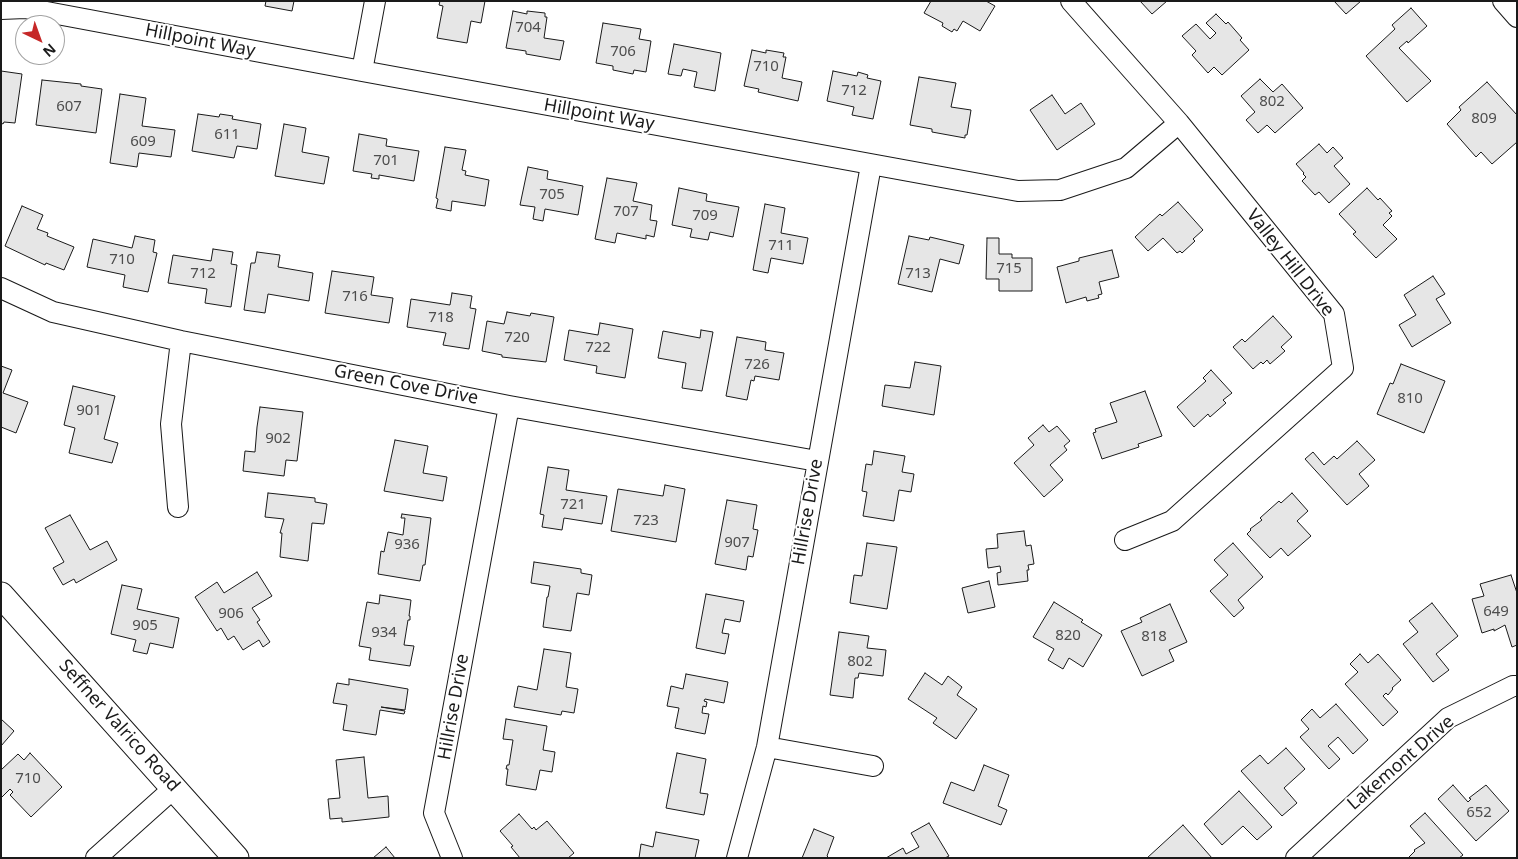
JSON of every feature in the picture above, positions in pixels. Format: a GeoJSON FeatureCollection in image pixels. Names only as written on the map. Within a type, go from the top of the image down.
{"type":"FeatureCollection","features":[{"type":"Feature","properties":{"kind":"street"},"geometry":{"type":"LineString","coordinates":[[362,71],[375,1]]}},
{"type":"Feature","properties":{"kind":"street","name":"Valley Hill Drive"},"geometry":{"type":"LineString","coordinates":[[1071,1],[1179,123],[1334,314],[1343,368],[1172,521],[1124,540]]}},
{"type":"Feature","properties":{"kind":"street"},"geometry":{"type":"LineString","coordinates":[[1503,1],[1517,16]]}},
{"type":"Feature","properties":{"kind":"street","name":"Hillpoint Way"},"geometry":{"type":"LineString","coordinates":[[1,9],[25,8],[1018,191],[1060,190],[1126,168],[1179,123]]}},
{"type":"Feature","properties":{"kind":"street","name":"Hillrise Drive"},"geometry":{"type":"LineString","coordinates":[[737,858],[767,747],[871,165]]}},
{"type":"Feature","properties":{"kind":"street","name":"Green Cove Drive"},"geometry":{"type":"LineString","coordinates":[[1,288],[52,312],[181,341],[509,406],[817,461]]}},
{"type":"Feature","properties":{"kind":"street"},"geometry":{"type":"LineString","coordinates":[[178,507],[170,424],[181,341]]}},
{"type":"Feature","properties":{"kind":"street","name":"Hillrise Drive"},"geometry":{"type":"LineString","coordinates":[[452,858],[434,813],[509,406]]}},
{"type":"Feature","properties":{"kind":"street","name":"Seffner Valrico Road"},"geometry":{"type":"LineString","coordinates":[[1,595],[236,858]]}},
{"type":"Feature","properties":{"kind":"street","name":"Lakemont Drive"},"geometry":{"type":"LineString","coordinates":[[1296,858],[1448,718],[1513,686],[1517,686]]}},
{"type":"Feature","properties":{"kind":"street"},"geometry":{"type":"LineString","coordinates":[[767,747],[873,766]]}},
{"type":"Feature","properties":{"kind":"street"},"geometry":{"type":"LineString","coordinates":[[96,858],[174,788]]}},
{"type":"Feature","properties":{"kind":"building"},"geometry":{"type":"Polygon","coordinates":[[[266,1],[294,1],[292,11],[265,6],[266,1]]]}},
{"type":"Feature","properties":{"kind":"building"},"geometry":{"type":"Polygon","coordinates":[[[440,1],[485,1],[481,23],[471,21],[467,43],[437,38],[443,6],[439,5],[440,1]]]}},
{"type":"Feature","properties":{"kind":"building"},"geometry":{"type":"Polygon","coordinates":[[[931,1],[986,1],[995,6],[980,31],[963,21],[957,31],[954,29],[952,32],[942,26],[943,23],[924,13],[931,1]]]}},
{"type":"Feature","properties":{"kind":"building"},"geometry":{"type":"Polygon","coordinates":[[[1140,1],[1167,1],[1152,14],[1140,1]]]}},
{"type":"Feature","properties":{"kind":"building"},"geometry":{"type":"Polygon","coordinates":[[[1334,1],[1361,1],[1346,14],[1334,1]]]}},
{"type":"Feature","properties":{"kind":"building"},"geometry":{"type":"Polygon","coordinates":[[[1411,8],[1427,26],[1408,43],[1407,41],[1399,48],[1431,81],[1407,102],[1366,56],[1395,29],[1392,25],[1411,8]]]}},
{"type":"Feature","properties":{"kind":"building"},"geometry":{"type":"Polygon","coordinates":[[[513,11],[527,14],[527,11],[545,13],[545,17],[547,17],[544,38],[564,41],[560,60],[526,54],[526,51],[506,48],[513,11]]]}},
{"type":"Feature","properties":{"kind":"building"},"geometry":{"type":"Polygon","coordinates":[[[1216,14],[1226,24],[1228,22],[1242,38],[1240,40],[1249,50],[1222,75],[1214,67],[1208,73],[1192,55],[1196,51],[1182,36],[1196,24],[1210,39],[1216,33],[1206,23],[1216,14]]]}},
{"type":"Feature","properties":{"kind":"building"},"geometry":{"type":"Polygon","coordinates":[[[603,23],[641,29],[639,39],[651,41],[646,72],[634,70],[633,74],[613,70],[613,66],[596,63],[603,23]]]}},
{"type":"Feature","properties":{"kind":"building"},"geometry":{"type":"Polygon","coordinates":[[[674,44],[721,53],[715,91],[694,87],[697,72],[683,69],[681,76],[668,74],[674,44]]]}},
{"type":"Feature","properties":{"kind":"building"},"geometry":{"type":"Polygon","coordinates":[[[752,50],[766,53],[766,50],[784,53],[783,57],[786,57],[782,78],[802,82],[798,101],[758,92],[759,89],[744,86],[752,50]]]}},
{"type":"Feature","properties":{"kind":"building"},"geometry":{"type":"Polygon","coordinates":[[[1,71],[22,74],[15,123],[1,123],[1,71]]]}},
{"type":"Feature","properties":{"kind":"building"},"geometry":{"type":"Polygon","coordinates":[[[833,71],[857,76],[858,72],[868,75],[867,78],[881,81],[873,119],[852,115],[854,107],[827,101],[833,71]]]}},
{"type":"Feature","properties":{"kind":"building"},"geometry":{"type":"Polygon","coordinates":[[[919,77],[956,83],[951,107],[971,110],[965,138],[932,132],[932,129],[910,125],[919,77]]]}},
{"type":"Feature","properties":{"kind":"building"},"geometry":{"type":"Polygon","coordinates":[[[1260,79],[1273,92],[1282,84],[1303,108],[1275,133],[1267,125],[1258,133],[1246,120],[1255,112],[1241,96],[1260,79]]]}},
{"type":"Feature","properties":{"kind":"building"},"geometry":{"type":"Polygon","coordinates":[[[42,80],[81,84],[81,86],[102,89],[96,133],[36,125],[42,80]]]}},
{"type":"Feature","properties":{"kind":"building"},"geometry":{"type":"Polygon","coordinates":[[[1487,82],[1517,115],[1517,142],[1492,164],[1481,152],[1476,157],[1447,124],[1461,110],[1459,107],[1487,82]]]}},
{"type":"Feature","properties":{"kind":"building"},"geometry":{"type":"Polygon","coordinates":[[[120,94],[146,98],[142,126],[175,130],[171,157],[139,153],[137,167],[110,163],[120,94]]]}},
{"type":"Feature","properties":{"kind":"building"},"geometry":{"type":"Polygon","coordinates":[[[1052,95],[1065,114],[1081,103],[1095,124],[1057,150],[1030,110],[1052,95]]]}},
{"type":"Feature","properties":{"kind":"building"},"geometry":{"type":"Polygon","coordinates":[[[198,114],[219,117],[220,114],[233,116],[232,119],[261,124],[257,149],[237,146],[234,158],[192,151],[198,114]]]}},
{"type":"Feature","properties":{"kind":"building"},"geometry":{"type":"Polygon","coordinates":[[[284,124],[306,128],[302,152],[329,157],[324,184],[275,176],[284,124]]]}},
{"type":"Feature","properties":{"kind":"building"},"geometry":{"type":"Polygon","coordinates":[[[359,134],[387,139],[386,146],[419,151],[414,181],[379,175],[379,179],[371,178],[372,174],[353,171],[359,134]]]}},
{"type":"Feature","properties":{"kind":"building"},"geometry":{"type":"Polygon","coordinates":[[[1319,144],[1327,153],[1333,147],[1343,158],[1334,166],[1350,184],[1329,203],[1319,192],[1315,195],[1302,181],[1306,177],[1296,164],[1319,144]]]}},
{"type":"Feature","properties":{"kind":"building"},"geometry":{"type":"Polygon","coordinates":[[[445,147],[466,150],[462,170],[466,171],[465,175],[489,180],[485,206],[452,201],[451,211],[436,208],[445,147]]]}},
{"type":"Feature","properties":{"kind":"building"},"geometry":{"type":"Polygon","coordinates":[[[528,167],[548,171],[547,179],[583,186],[578,215],[545,209],[543,221],[533,219],[535,207],[520,205],[528,167]]]}},
{"type":"Feature","properties":{"kind":"building"},"geometry":{"type":"Polygon","coordinates":[[[607,178],[637,183],[633,201],[652,205],[650,220],[657,221],[654,237],[646,235],[646,239],[617,233],[615,243],[595,239],[607,178]]]}},
{"type":"Feature","properties":{"kind":"building"},"geometry":{"type":"Polygon","coordinates":[[[679,188],[707,194],[706,201],[739,207],[733,237],[710,232],[708,240],[690,237],[692,229],[672,225],[679,188]]]}},
{"type":"Feature","properties":{"kind":"building"},"geometry":{"type":"Polygon","coordinates":[[[1367,188],[1392,211],[1389,213],[1392,216],[1383,225],[1397,239],[1376,258],[1353,234],[1356,232],[1339,214],[1367,188]]]}},
{"type":"Feature","properties":{"kind":"building"},"geometry":{"type":"Polygon","coordinates":[[[1178,202],[1203,230],[1193,239],[1195,241],[1182,253],[1180,251],[1177,253],[1163,238],[1148,251],[1135,237],[1160,214],[1162,216],[1178,202]]]}},
{"type":"Feature","properties":{"kind":"building"},"geometry":{"type":"Polygon","coordinates":[[[765,204],[785,208],[781,233],[808,238],[803,264],[771,258],[768,273],[753,270],[765,204]]]}},
{"type":"Feature","properties":{"kind":"building"},"geometry":{"type":"Polygon","coordinates":[[[22,206],[43,215],[37,229],[48,233],[47,236],[74,247],[64,270],[46,263],[45,265],[5,246],[22,206]]]}},
{"type":"Feature","properties":{"kind":"building"},"geometry":{"type":"Polygon","coordinates":[[[135,236],[155,240],[153,252],[157,253],[148,292],[123,287],[125,275],[87,267],[93,239],[132,248],[135,236]]]}},
{"type":"Feature","properties":{"kind":"building"},"geometry":{"type":"Polygon","coordinates":[[[909,236],[929,240],[930,237],[964,245],[959,264],[940,259],[932,292],[898,284],[909,236]]]}},
{"type":"Feature","properties":{"kind":"building"},"geometry":{"type":"Polygon","coordinates":[[[987,238],[999,238],[999,254],[1012,254],[1012,258],[1032,258],[1032,291],[999,291],[999,279],[986,279],[987,238]]]}},
{"type":"Feature","properties":{"kind":"building"},"geometry":{"type":"Polygon","coordinates":[[[213,249],[233,252],[231,264],[237,265],[231,307],[205,303],[207,289],[168,283],[173,255],[211,261],[213,249]]]}},
{"type":"Feature","properties":{"kind":"building"},"geometry":{"type":"Polygon","coordinates":[[[1112,250],[1119,277],[1099,282],[1102,294],[1098,295],[1099,298],[1087,301],[1086,297],[1066,303],[1057,267],[1079,261],[1079,258],[1112,250]]]}},
{"type":"Feature","properties":{"kind":"building"},"geometry":{"type":"Polygon","coordinates":[[[257,252],[280,255],[278,267],[313,273],[309,301],[268,294],[265,313],[244,310],[251,263],[255,263],[257,252]]]}},
{"type":"Feature","properties":{"kind":"building"},"geometry":{"type":"Polygon","coordinates":[[[332,271],[374,277],[371,295],[393,298],[389,323],[325,313],[332,271]]]}},
{"type":"Feature","properties":{"kind":"building"},"geometry":{"type":"Polygon","coordinates":[[[1433,276],[1445,294],[1436,299],[1451,323],[1412,347],[1399,325],[1416,315],[1404,295],[1433,276]]]}},
{"type":"Feature","properties":{"kind":"building"},"geometry":{"type":"Polygon","coordinates":[[[452,293],[472,296],[470,308],[476,309],[469,349],[443,345],[446,333],[407,327],[411,299],[450,305],[452,293]]]}},
{"type":"Feature","properties":{"kind":"building"},"geometry":{"type":"Polygon","coordinates":[[[507,312],[530,316],[531,313],[554,317],[546,362],[502,357],[502,355],[482,351],[487,321],[504,324],[507,312]]]}},
{"type":"Feature","properties":{"kind":"building"},"geometry":{"type":"Polygon","coordinates":[[[1273,316],[1292,337],[1281,347],[1285,351],[1270,364],[1267,360],[1263,364],[1261,362],[1253,369],[1233,347],[1242,339],[1245,342],[1273,316]]]}},
{"type":"Feature","properties":{"kind":"building"},"geometry":{"type":"Polygon","coordinates":[[[600,323],[633,329],[625,378],[596,373],[597,366],[564,360],[569,330],[598,335],[600,323]]]}},
{"type":"Feature","properties":{"kind":"building"},"geometry":{"type":"Polygon","coordinates":[[[701,330],[713,332],[702,391],[682,388],[686,363],[658,358],[663,331],[700,338],[701,330]]]}},
{"type":"Feature","properties":{"kind":"building"},"geometry":{"type":"Polygon","coordinates":[[[737,337],[766,342],[765,350],[784,353],[779,380],[755,376],[754,381],[751,380],[747,400],[726,396],[737,337]]]}},
{"type":"Feature","properties":{"kind":"building"},"geometry":{"type":"Polygon","coordinates":[[[915,362],[941,366],[934,415],[882,406],[885,385],[910,388],[915,362]]]}},
{"type":"Feature","properties":{"kind":"building"},"geometry":{"type":"Polygon","coordinates":[[[1401,364],[1445,381],[1424,433],[1377,414],[1390,383],[1393,384],[1401,364]]]}},
{"type":"Feature","properties":{"kind":"building"},"geometry":{"type":"Polygon","coordinates":[[[1,366],[12,370],[3,393],[28,402],[16,433],[1,427],[1,366]]]}},
{"type":"Feature","properties":{"kind":"building"},"geometry":{"type":"Polygon","coordinates":[[[1211,370],[1232,393],[1223,400],[1226,403],[1210,417],[1208,414],[1194,427],[1177,407],[1206,381],[1203,378],[1211,370]]]}},
{"type":"Feature","properties":{"kind":"building"},"geometry":{"type":"Polygon","coordinates":[[[73,386],[115,396],[104,439],[118,443],[112,463],[69,453],[75,428],[64,425],[73,386]]]}},
{"type":"Feature","properties":{"kind":"building"},"geometry":{"type":"Polygon","coordinates":[[[1145,391],[1162,436],[1138,444],[1139,447],[1102,459],[1093,433],[1096,432],[1095,429],[1117,422],[1110,403],[1145,391]]]}},
{"type":"Feature","properties":{"kind":"building"},"geometry":{"type":"Polygon","coordinates":[[[260,407],[303,412],[297,461],[286,460],[284,476],[243,471],[245,451],[255,452],[260,407]]]}},
{"type":"Feature","properties":{"kind":"building"},"geometry":{"type":"Polygon","coordinates":[[[1043,425],[1049,432],[1057,426],[1070,441],[1064,446],[1067,450],[1050,465],[1063,480],[1044,497],[1014,463],[1034,445],[1028,438],[1043,425]]]}},
{"type":"Feature","properties":{"kind":"building"},"geometry":{"type":"Polygon","coordinates":[[[395,440],[428,446],[423,473],[447,477],[443,501],[384,491],[395,440]]]}},
{"type":"Feature","properties":{"kind":"building"},"geometry":{"type":"Polygon","coordinates":[[[1357,441],[1375,460],[1359,474],[1369,486],[1347,505],[1305,459],[1313,452],[1324,465],[1334,456],[1337,459],[1357,441]]]}},
{"type":"Feature","properties":{"kind":"building"},"geometry":{"type":"Polygon","coordinates":[[[874,451],[905,456],[902,472],[914,474],[911,492],[899,490],[894,521],[863,516],[867,492],[862,491],[866,464],[872,465],[874,451]]]}},
{"type":"Feature","properties":{"kind":"building"},"geometry":{"type":"Polygon","coordinates":[[[548,467],[569,470],[566,490],[607,496],[602,524],[564,518],[562,530],[542,527],[544,515],[540,514],[548,467]]]}},
{"type":"Feature","properties":{"kind":"building"},"geometry":{"type":"Polygon","coordinates":[[[665,485],[685,489],[676,542],[611,531],[618,489],[663,496],[665,485]]]}},
{"type":"Feature","properties":{"kind":"building"},"geometry":{"type":"Polygon","coordinates":[[[268,493],[315,498],[315,502],[327,504],[324,524],[312,523],[308,561],[280,557],[282,533],[280,533],[284,519],[265,517],[268,493]]]}},
{"type":"Feature","properties":{"kind":"building"},"geometry":{"type":"Polygon","coordinates":[[[1292,493],[1308,511],[1297,521],[1311,536],[1288,556],[1281,548],[1270,558],[1247,534],[1250,529],[1262,520],[1260,518],[1279,501],[1281,503],[1292,493]]]}},
{"type":"Feature","properties":{"kind":"building"},"geometry":{"type":"Polygon","coordinates":[[[727,500],[757,505],[753,529],[758,530],[753,557],[748,556],[746,570],[715,564],[727,500]]]}},
{"type":"Feature","properties":{"kind":"building"},"geometry":{"type":"Polygon","coordinates":[[[402,514],[431,518],[425,565],[423,565],[420,581],[378,574],[381,551],[384,552],[388,532],[403,535],[405,518],[401,518],[402,514]]]}},
{"type":"Feature","properties":{"kind":"building"},"geometry":{"type":"Polygon","coordinates":[[[70,515],[90,550],[107,541],[117,560],[76,583],[74,579],[63,585],[53,568],[64,562],[45,528],[70,515]]]}},
{"type":"Feature","properties":{"kind":"building"},"geometry":{"type":"Polygon","coordinates":[[[1024,531],[1026,546],[1031,545],[1034,564],[1028,565],[1028,581],[998,585],[997,573],[1001,572],[1000,566],[988,568],[986,549],[998,548],[997,534],[1024,531]]]}},
{"type":"Feature","properties":{"kind":"building"},"geometry":{"type":"Polygon","coordinates":[[[867,543],[897,547],[887,609],[850,603],[854,575],[862,576],[867,543]]]}},
{"type":"Feature","properties":{"kind":"building"},"geometry":{"type":"Polygon","coordinates":[[[1233,543],[1263,577],[1238,600],[1244,608],[1234,617],[1210,591],[1228,575],[1214,560],[1233,543]]]}},
{"type":"Feature","properties":{"kind":"building"},"geometry":{"type":"Polygon","coordinates":[[[534,562],[581,569],[581,573],[592,575],[589,595],[577,593],[571,631],[543,627],[550,586],[531,583],[534,562]]]}},
{"type":"Feature","properties":{"kind":"building"},"geometry":{"type":"Polygon","coordinates":[[[257,572],[272,596],[252,608],[260,620],[257,622],[270,642],[263,647],[259,640],[243,650],[234,636],[228,640],[221,628],[217,631],[195,597],[217,582],[224,593],[257,572]]]}},
{"type":"Feature","properties":{"kind":"building"},"geometry":{"type":"Polygon","coordinates":[[[1511,575],[1517,593],[1517,645],[1512,647],[1505,625],[1494,631],[1494,629],[1482,633],[1472,599],[1484,596],[1480,584],[1511,575]]]}},
{"type":"Feature","properties":{"kind":"building"},"geometry":{"type":"Polygon","coordinates":[[[989,581],[995,607],[968,613],[962,588],[989,581]]]}},
{"type":"Feature","properties":{"kind":"building"},"geometry":{"type":"Polygon","coordinates":[[[122,585],[142,589],[137,609],[179,618],[173,648],[150,643],[147,654],[133,651],[136,640],[111,634],[122,585]]]}},
{"type":"Feature","properties":{"kind":"building"},"geometry":{"type":"Polygon","coordinates":[[[706,594],[744,601],[740,622],[725,619],[722,633],[729,634],[725,654],[696,648],[706,594]]]}},
{"type":"Feature","properties":{"kind":"building"},"geometry":{"type":"Polygon","coordinates":[[[380,595],[411,600],[410,620],[408,620],[404,645],[414,646],[410,666],[369,660],[371,648],[359,646],[367,602],[379,604],[380,595]]]}},
{"type":"Feature","properties":{"kind":"building"},"geometry":{"type":"Polygon","coordinates":[[[1054,602],[1083,620],[1081,622],[1102,635],[1083,667],[1069,658],[1063,669],[1048,660],[1054,649],[1033,637],[1054,602]]]}},
{"type":"Feature","properties":{"kind":"building"},"geometry":{"type":"Polygon","coordinates":[[[1432,603],[1458,636],[1436,654],[1449,670],[1433,682],[1403,644],[1418,632],[1409,621],[1432,603]]]}},
{"type":"Feature","properties":{"kind":"building"},"geometry":{"type":"Polygon","coordinates":[[[1170,604],[1187,642],[1169,650],[1174,661],[1142,676],[1121,631],[1142,622],[1140,618],[1170,604]]]}},
{"type":"Feature","properties":{"kind":"building"},"geometry":{"type":"Polygon","coordinates":[[[839,632],[869,636],[867,648],[886,650],[883,676],[859,673],[858,678],[855,678],[853,698],[830,695],[839,632]]]}},
{"type":"Feature","properties":{"kind":"building"},"geometry":{"type":"Polygon","coordinates":[[[544,649],[571,653],[566,687],[578,689],[574,713],[562,711],[561,715],[514,707],[518,686],[537,690],[544,649]]]}},
{"type":"Feature","properties":{"kind":"building"},"geometry":{"type":"Polygon","coordinates":[[[1360,654],[1368,663],[1378,654],[1401,680],[1392,688],[1388,695],[1386,693],[1383,696],[1398,712],[1383,726],[1345,684],[1358,672],[1350,664],[1360,654]]]}},
{"type":"Feature","properties":{"kind":"building"},"geometry":{"type":"Polygon","coordinates":[[[925,673],[942,685],[948,676],[962,687],[957,695],[977,709],[956,739],[933,723],[937,718],[908,699],[925,673]]]}},
{"type":"Feature","properties":{"kind":"building"},"geometry":{"type":"Polygon","coordinates":[[[686,674],[728,682],[724,703],[705,699],[704,701],[707,702],[706,707],[703,706],[702,713],[709,714],[705,734],[675,728],[679,708],[667,706],[671,686],[683,689],[686,674]]]}},
{"type":"Feature","properties":{"kind":"building"},"geometry":{"type":"Polygon","coordinates":[[[349,679],[408,689],[405,710],[381,707],[405,711],[404,714],[380,710],[376,735],[343,730],[347,705],[333,703],[337,683],[349,685],[349,679]]]}},
{"type":"Feature","properties":{"kind":"building"},"geometry":{"type":"Polygon","coordinates":[[[1336,704],[1368,740],[1353,754],[1338,737],[1328,746],[1340,759],[1329,769],[1300,737],[1309,729],[1301,720],[1312,709],[1320,718],[1336,704]]]}},
{"type":"Feature","properties":{"kind":"building"},"geometry":{"type":"Polygon","coordinates":[[[1,719],[14,731],[1,746],[1,719]]]}},
{"type":"Feature","properties":{"kind":"building"},"geometry":{"type":"Polygon","coordinates":[[[506,719],[547,726],[543,750],[555,752],[552,772],[540,770],[536,790],[506,785],[508,769],[506,769],[507,765],[509,765],[513,740],[503,739],[506,719]]]}},
{"type":"Feature","properties":{"kind":"building"},"geometry":{"type":"Polygon","coordinates":[[[1286,748],[1305,769],[1284,788],[1297,803],[1282,816],[1241,771],[1260,755],[1268,764],[1286,748]]]}},
{"type":"Feature","properties":{"kind":"building"},"geometry":{"type":"Polygon","coordinates":[[[30,753],[62,787],[31,817],[10,795],[13,792],[10,789],[1,798],[1,770],[18,754],[24,760],[30,753]]]}},
{"type":"Feature","properties":{"kind":"building"},"geometry":{"type":"Polygon","coordinates":[[[677,753],[706,759],[700,793],[708,794],[704,815],[666,808],[677,753]]]}},
{"type":"Feature","properties":{"kind":"building"},"geometry":{"type":"Polygon","coordinates":[[[364,757],[368,798],[388,796],[389,817],[342,822],[342,818],[330,819],[328,799],[340,798],[336,760],[364,757]]]}},
{"type":"Feature","properties":{"kind":"building"},"geometry":{"type":"Polygon","coordinates":[[[984,765],[1009,775],[998,806],[1007,810],[1001,825],[943,803],[951,782],[974,791],[984,765]]]}},
{"type":"Feature","properties":{"kind":"building"},"geometry":{"type":"Polygon","coordinates":[[[1453,785],[1468,802],[1471,799],[1469,798],[1486,785],[1509,811],[1476,841],[1438,799],[1453,785]]]}},
{"type":"Feature","properties":{"kind":"building"},"geometry":{"type":"Polygon","coordinates":[[[1239,791],[1272,827],[1257,840],[1243,826],[1222,845],[1204,824],[1239,791]]]}},
{"type":"Feature","properties":{"kind":"building"},"geometry":{"type":"Polygon","coordinates":[[[1425,813],[1463,855],[1459,858],[1408,858],[1414,850],[1425,843],[1410,826],[1425,813]]]}},
{"type":"Feature","properties":{"kind":"building"},"geometry":{"type":"Polygon","coordinates":[[[519,814],[532,829],[534,827],[536,830],[547,821],[574,853],[568,858],[520,858],[511,847],[513,846],[500,831],[519,814]]]}},
{"type":"Feature","properties":{"kind":"building"},"geometry":{"type":"Polygon","coordinates":[[[929,823],[949,856],[945,858],[886,858],[903,848],[906,854],[919,847],[911,833],[929,823]]]}},
{"type":"Feature","properties":{"kind":"building"},"geometry":{"type":"Polygon","coordinates":[[[1183,825],[1212,858],[1147,858],[1183,825]]]}},
{"type":"Feature","properties":{"kind":"building"},"geometry":{"type":"Polygon","coordinates":[[[814,829],[834,837],[827,856],[829,858],[802,858],[814,829]]]}},
{"type":"Feature","properties":{"kind":"building"},"geometry":{"type":"Polygon","coordinates":[[[656,832],[699,840],[695,858],[639,858],[641,844],[653,847],[656,832]]]}},
{"type":"Feature","properties":{"kind":"building"},"geometry":{"type":"Polygon","coordinates":[[[386,847],[395,858],[373,858],[386,847]]]}}]}
